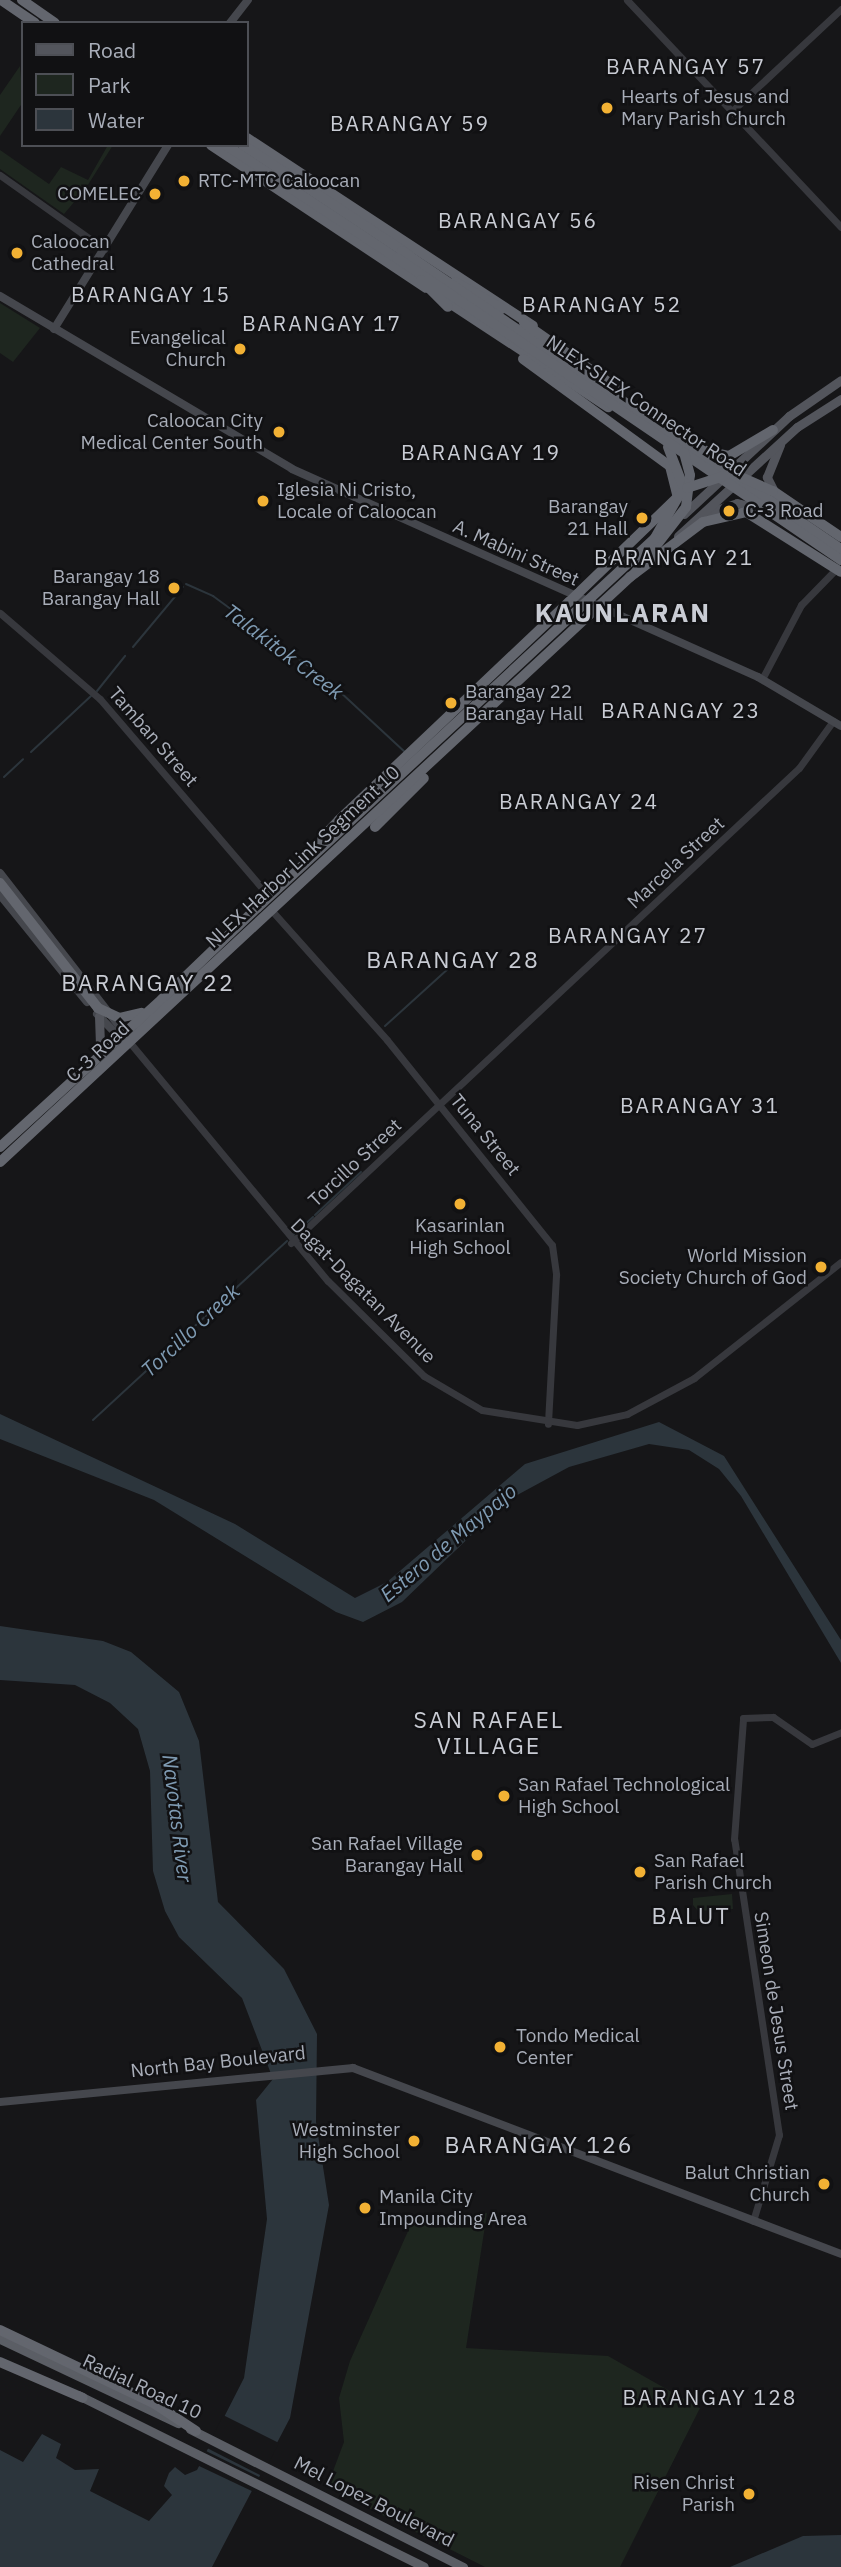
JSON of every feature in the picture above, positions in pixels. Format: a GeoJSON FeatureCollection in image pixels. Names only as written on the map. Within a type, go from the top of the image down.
{"type":"FeatureCollection","features":[{"type":"Feature","properties":{"kind":"highway"},"geometry":{"type":"LineString","coordinates":[[1,0],[32,21]]}},
{"type":"Feature","properties":{"kind":"highway"},"geometry":{"type":"LineString","coordinates":[[22,0],[52,21]]}},
{"type":"Feature","properties":{"kind":"highway"},"geometry":{"type":"LineString","coordinates":[[248,139],[485,290],[621,394],[737,474]]}},
{"type":"Feature","properties":{"kind":"highway"},"geometry":{"type":"LineString","coordinates":[[214,147],[720,482]]}},
{"type":"Feature","properties":{"kind":"highway"},"geometry":{"type":"LineString","coordinates":[[229,147],[400,255],[524,323],[661,418],[676,437],[690,475],[686,507],[630,577]]}},
{"type":"Feature","properties":{"kind":"highway"},"geometry":{"type":"LineString","coordinates":[[246,147],[400,255]]}},
{"type":"Feature","properties":{"kind":"highway","name":"NLEX-SLEX Connector Road"},"geometry":{"type":"LineString","coordinates":[[400,255],[841,547]]}},
{"type":"Feature","properties":{"kind":"highway","name":"NLEX-SLEX Connector Road"},"geometry":{"type":"LineString","coordinates":[[400,255],[841,562]]}},
{"type":"Feature","properties":{"kind":"highway","name":"NLEX Harbor Link Segment 10"},"geometry":{"type":"LineString","coordinates":[[0,1145],[162,999],[607,584],[673,514],[678,497],[670,466],[448,307],[400,255]]}},
{"type":"Feature","properties":{"kind":"highway"},"geometry":{"type":"LineString","coordinates":[[611,409],[621,394]]}},
{"type":"Feature","properties":{"kind":"highway"},"geometry":{"type":"LineString","coordinates":[[703,450],[729,456],[773,430]]}},
{"type":"Feature","properties":{"kind":"highway"},"geometry":{"type":"LineString","coordinates":[[658,537],[685,495],[681,466],[668,447]]}},
{"type":"Feature","properties":{"kind":"highway"},"geometry":{"type":"LineString","coordinates":[[257,908],[358,801],[687,488],[720,476],[756,481],[841,537]]}},
{"type":"Feature","properties":{"kind":"highway"},"geometry":{"type":"LineString","coordinates":[[630,577],[703,522],[734,512],[772,526],[841,572]]}},
{"type":"Feature","properties":{"kind":"highway","name":"NLEX Harbor Link Segment 10"},"geometry":{"type":"LineString","coordinates":[[0,1164],[630,577]]}},
{"type":"Feature","properties":{"kind":"highway"},"geometry":{"type":"LineString","coordinates":[[375,827],[478,719]]}},
{"type":"Feature","properties":{"kind":"highway"},"geometry":{"type":"LineString","coordinates":[[0,883],[98,1008],[128,1019],[162,999]]}},
{"type":"Feature","properties":{"kind":"highway"},"geometry":{"type":"LineString","coordinates":[[0,2329],[93,2373],[196,2431]]}},
{"type":"Feature","properties":{"kind":"highway","name":"Radial Road 10"},"geometry":{"type":"LineString","coordinates":[[0,2339],[196,2431],[268,2468]]}},
{"type":"Feature","properties":{"kind":"highway"},"geometry":{"type":"LineString","coordinates":[[0,2360],[60,2391],[83,2398]]}},
{"type":"Feature","properties":{"kind":"highway","name":"Radial Road 10"},"geometry":{"type":"LineString","coordinates":[[0,2360],[83,2398],[261,2487]]}},
{"type":"Feature","properties":{"kind":"highway","name":"Mel Lopez Boulevard"},"geometry":{"type":"LineString","coordinates":[[268,2468],[463,2567]]}},
{"type":"Feature","properties":{"kind":"highway","name":"Mel Lopez Boulevard"},"geometry":{"type":"LineString","coordinates":[[261,2487],[424,2567]]}},
{"type":"Feature","properties":{"kind":"main road"},"geometry":{"type":"LineString","coordinates":[[232,21],[248,0]]}},
{"type":"Feature","properties":{"kind":"main road"},"geometry":{"type":"LineString","coordinates":[[54,329],[166,147]]}},
{"type":"Feature","properties":{"kind":"main road","name":"A. Mabini Street"},"geometry":{"type":"LineString","coordinates":[[0,296],[292,469],[762,679],[837,724]]}},
{"type":"Feature","properties":{"kind":"main road","name":"C-3 Road"},"geometry":{"type":"LineString","coordinates":[[0,1164],[730,488],[752,452],[773,430],[841,380]]}},
{"type":"Feature","properties":{"kind":"main road","name":"C-3 Road"},"geometry":{"type":"LineString","coordinates":[[0,1145],[585,601],[720,482],[760,460],[782,439],[841,399]]}},
{"type":"Feature","properties":{"kind":"main road"},"geometry":{"type":"LineString","coordinates":[[779,501],[767,477],[782,439]]}},
{"type":"Feature","properties":{"kind":"main road"},"geometry":{"type":"LineString","coordinates":[[752,452],[760,460]]}},
{"type":"Feature","properties":{"kind":"main road"},"geometry":{"type":"LineString","coordinates":[[737,474],[841,547]]}},
{"type":"Feature","properties":{"kind":"main road"},"geometry":{"type":"LineString","coordinates":[[720,482],[841,562]]}},
{"type":"Feature","properties":{"kind":"main road"},"geometry":{"type":"LineString","coordinates":[[691,524],[724,505],[760,509]]}},
{"type":"Feature","properties":{"kind":"main road","name":"Dagat-Dagatan Avenue"},"geometry":{"type":"LineString","coordinates":[[0,873],[108,1009],[120,1033]]}},
{"type":"Feature","properties":{"kind":"main road","name":"Dagat-Dagatan Avenue"},"geometry":{"type":"LineString","coordinates":[[0,895],[99,1016],[131,1044]]}},
{"type":"Feature","properties":{"kind":"main road"},"geometry":{"type":"LineString","coordinates":[[108,1009],[140,1015]]}},
{"type":"Feature","properties":{"kind":"main road"},"geometry":{"type":"LineString","coordinates":[[99,1016],[100,1052]]}},
{"type":"Feature","properties":{"kind":"main road","name":"North Bay Boulevard"},"geometry":{"type":"LineString","coordinates":[[0,2102],[317,2067],[353,2068],[841,2254]]}},
{"type":"Feature","properties":{"kind":"street"},"geometry":{"type":"LineString","coordinates":[[628,0],[841,227]]}},
{"type":"Feature","properties":{"kind":"street"},"geometry":{"type":"LineString","coordinates":[[732,111],[841,9]]}},
{"type":"Feature","properties":{"kind":"street"},"geometry":{"type":"LineString","coordinates":[[0,176],[104,249]]}},
{"type":"Feature","properties":{"kind":"street"},"geometry":{"type":"LineString","coordinates":[[762,679],[795,615],[841,562]]}},
{"type":"Feature","properties":{"kind":"street","name":"Tamban Street"},"geometry":{"type":"LineString","coordinates":[[0,613],[94,694],[268,895]]}},
{"type":"Feature","properties":{"kind":"street","name":"Marcela Street"},"geometry":{"type":"LineString","coordinates":[[439,1104],[799,768],[837,724]]}},
{"type":"Feature","properties":{"kind":"street","name":"Tuna Street"},"geometry":{"type":"LineString","coordinates":[[273,912],[439,1104],[552,1245],[556,1275],[548,1424]]}},
{"type":"Feature","properties":{"kind":"street","name":"Dagat-Dagatan Avenue"},"geometry":{"type":"LineString","coordinates":[[131,1044],[291,1243],[390,1345],[445,1391],[482,1409],[548,1424],[590,1424],[652,1404],[841,1262]]}},
{"type":"Feature","properties":{"kind":"street","name":"Torcillo Street"},"geometry":{"type":"LineString","coordinates":[[291,1243],[439,1104]]}},
{"type":"Feature","properties":{"kind":"street","name":"Simeon de Jesus Street"},"geometry":{"type":"LineString","coordinates":[[753,2221],[779,2135],[734,1839],[743,1718],[774,1717],[812,1744],[841,1732]]}},
{"type":"Feature","properties":{"kind":"green space"},"geometry":{"type":"Polygon","coordinates":[[[20,66],[21,105],[0,136],[0,95],[20,66]]]}},
{"type":"Feature","properties":{"kind":"green space"},"geometry":{"type":"Polygon","coordinates":[[[107,147],[112,147],[86,188],[64,214],[0,169],[0,150],[49,184],[61,167],[88,180],[107,147]]]}},
{"type":"Feature","properties":{"kind":"green space"},"geometry":{"type":"Polygon","coordinates":[[[0,303],[40,328],[13,362],[0,353],[0,303]]]}},
{"type":"Feature","properties":{"kind":"green space"},"geometry":{"type":"Polygon","coordinates":[[[732,1894],[733,1909],[698,1911],[693,1905],[693,1898],[732,1894]]]}},
{"type":"Feature","properties":{"kind":"green space"},"geometry":{"type":"Polygon","coordinates":[[[487,2213],[466,2348],[608,2356],[700,2408],[620,2567],[485,2567],[327,2487],[344,2442],[339,2398],[350,2361],[413,2220],[487,2213]]]}},
{"type":"Feature","properties":{"kind":"water","name":"Estero de Maypajo"},"geometry":{"type":"Polygon","coordinates":[[[0,1414],[235,1524],[355,1598],[387,1582],[525,1464],[659,1422],[724,1456],[841,1640],[841,1663],[741,1496],[719,1469],[689,1450],[649,1444],[569,1467],[508,1500],[402,1602],[363,1622],[336,1612],[154,1500],[0,1439],[0,1414]]]}},
{"type":"Feature","properties":{"kind":"water","name":"Navotas River"},"geometry":{"type":"Polygon","coordinates":[[[0,1626],[103,1641],[131,1652],[179,1692],[199,1741],[218,1902],[284,1969],[317,2034],[316,2122],[329,2205],[290,2418],[212,2567],[0,2567],[0,2450],[23,2462],[42,2434],[61,2444],[56,2458],[75,2470],[99,2469],[90,2491],[149,2521],[172,2495],[164,2486],[169,2473],[175,2467],[185,2475],[197,2470],[244,2378],[267,2219],[256,2100],[273,2079],[242,1998],[179,1937],[165,1911],[153,1871],[150,1771],[138,1729],[110,1703],[75,1685],[0,1680],[0,1626]]]}},
{"type":"Feature","properties":{"kind":"water"},"geometry":{"type":"Polygon","coordinates":[[[841,2535],[841,2567],[730,2567],[803,2536],[841,2535]]]}},
{"type":"Feature","properties":{"kind":"pier"},"geometry":{"type":"Polygon","coordinates":[[[223,2415],[279,2443],[262,2476],[207,2448],[223,2415]]]}},
{"type":"Feature","properties":{"kind":"pier"},"geometry":{"type":"Polygon","coordinates":[[[204,2450],[263,2479],[256,2493],[197,2465],[204,2450]]]}},
{"type":"Feature","properties":{"kind":"waterway"},"geometry":{"type":"LineString","coordinates":[[327,188],[334,177]]}},
{"type":"Feature","properties":{"kind":"waterway","name":"Talakitok Creek"},"geometry":{"type":"LineString","coordinates":[[186,584],[213,596],[325,678],[406,753]]}},
{"type":"Feature","properties":{"kind":"waterway"},"geometry":{"type":"LineString","coordinates":[[133,647],[183,587]]}},
{"type":"Feature","properties":{"kind":"waterway"},"geometry":{"type":"LineString","coordinates":[[97,691],[125,656]]}},
{"type":"Feature","properties":{"kind":"waterway"},"geometry":{"type":"LineString","coordinates":[[31,752],[91,696]]}},
{"type":"Feature","properties":{"kind":"waterway"},"geometry":{"type":"LineString","coordinates":[[4,777],[23,759]]}},
{"type":"Feature","properties":{"kind":"waterway"},"geometry":{"type":"LineString","coordinates":[[385,1026],[449,968]]}},
{"type":"Feature","properties":{"kind":"waterway","name":"Torcillo Creek"},"geometry":{"type":"LineString","coordinates":[[315,1215],[361,1172]]}},
{"type":"Feature","properties":{"kind":"waterway","name":"Torcillo Creek"},"geometry":{"type":"LineString","coordinates":[[293,1235],[313,1217]]}},
{"type":"Feature","properties":{"kind":"waterway","name":"Torcillo Creek"},"geometry":{"type":"LineString","coordinates":[[93,1420],[287,1241]]}},
{"type":"Feature","properties":{"kind":"place","name":"Hearts of Jesus and Mary Parish Church"},"geometry":{"type":"Point","coordinates":[607,108]}},
{"type":"Feature","properties":{"kind":"place","name":"RTC-MTC Caloocan"},"geometry":{"type":"Point","coordinates":[184,181]}},
{"type":"Feature","properties":{"kind":"place","name":"COMELEC"},"geometry":{"type":"Point","coordinates":[155,194]}},
{"type":"Feature","properties":{"kind":"place","name":"Caloocan Cathedral"},"geometry":{"type":"Point","coordinates":[17,253]}},
{"type":"Feature","properties":{"kind":"place","name":"Evangelical Church"},"geometry":{"type":"Point","coordinates":[240,349]}},
{"type":"Feature","properties":{"kind":"place","name":"Caloocan City Medical Center South"},"geometry":{"type":"Point","coordinates":[279,432]}},
{"type":"Feature","properties":{"kind":"place","name":"Iglesia Ni Cristo, Locale of Caloocan"},"geometry":{"type":"Point","coordinates":[263,501]}},
{"type":"Feature","properties":{"kind":"place","name":"C-3 Road"},"geometry":{"type":"Point","coordinates":[729,511]}},
{"type":"Feature","properties":{"kind":"place","name":"Barangay 21 Hall"},"geometry":{"type":"Point","coordinates":[642,518]}},
{"type":"Feature","properties":{"kind":"place","name":"Barangay 18 Barangay Hall"},"geometry":{"type":"Point","coordinates":[174,588]}},
{"type":"Feature","properties":{"kind":"place","name":"Barangay 22 Barangay Hall"},"geometry":{"type":"Point","coordinates":[451,703]}},
{"type":"Feature","properties":{"kind":"place","name":"Kasarinlan High School"},"geometry":{"type":"Point","coordinates":[460,1204]}},
{"type":"Feature","properties":{"kind":"place","name":"World Mission Society Church of God"},"geometry":{"type":"Point","coordinates":[821,1267]}},
{"type":"Feature","properties":{"kind":"place","name":"San Rafael Technological High School"},"geometry":{"type":"Point","coordinates":[504,1796]}},
{"type":"Feature","properties":{"kind":"place","name":"San Rafael Village Barangay Hall"},"geometry":{"type":"Point","coordinates":[477,1855]}},
{"type":"Feature","properties":{"kind":"place","name":"San Rafael Parish Church"},"geometry":{"type":"Point","coordinates":[640,1872]}},
{"type":"Feature","properties":{"kind":"place","name":"Tondo Medical Center"},"geometry":{"type":"Point","coordinates":[500,2047]}},
{"type":"Feature","properties":{"kind":"place","name":"Westminster High School"},"geometry":{"type":"Point","coordinates":[414,2141]}},
{"type":"Feature","properties":{"kind":"place","name":"Balut Christian Church"},"geometry":{"type":"Point","coordinates":[824,2184]}},
{"type":"Feature","properties":{"kind":"place","name":"Manila City Impounding Area"},"geometry":{"type":"Point","coordinates":[365,2208]}},
{"type":"Feature","properties":{"kind":"place","name":"Risen Christ Parish"},"geometry":{"type":"Point","coordinates":[749,2494]}},
{"type":"Feature","properties":{"kind":"district","name":"BARANGAY 57"},"geometry":{"type":"Point","coordinates":[686,66]}},
{"type":"Feature","properties":{"kind":"district","name":"BARANGAY 59"},"geometry":{"type":"Point","coordinates":[410,123]}},
{"type":"Feature","properties":{"kind":"district","name":"BARANGAY 56"},"geometry":{"type":"Point","coordinates":[518,220]}},
{"type":"Feature","properties":{"kind":"district","name":"BARANGAY 15"},"geometry":{"type":"Point","coordinates":[151,294]}},
{"type":"Feature","properties":{"kind":"district","name":"BARANGAY 52"},"geometry":{"type":"Point","coordinates":[602,304]}},
{"type":"Feature","properties":{"kind":"district","name":"BARANGAY 17"},"geometry":{"type":"Point","coordinates":[322,323]}},
{"type":"Feature","properties":{"kind":"district","name":"BARANGAY 19"},"geometry":{"type":"Point","coordinates":[481,452]}},
{"type":"Feature","properties":{"kind":"district","name":"BARANGAY 21"},"geometry":{"type":"Point","coordinates":[674,557]}},
{"type":"Feature","properties":{"kind":"district","name":"KAUNLARAN"},"geometry":{"type":"Point","coordinates":[623,613]}},
{"type":"Feature","properties":{"kind":"district","name":"BARANGAY 23"},"geometry":{"type":"Point","coordinates":[681,710]}},
{"type":"Feature","properties":{"kind":"district","name":"BARANGAY 24"},"geometry":{"type":"Point","coordinates":[579,801]}},
{"type":"Feature","properties":{"kind":"district","name":"BARANGAY 27"},"geometry":{"type":"Point","coordinates":[628,935]}},
{"type":"Feature","properties":{"kind":"district","name":"BARANGAY 28"},"geometry":{"type":"Point","coordinates":[453,959]}},
{"type":"Feature","properties":{"kind":"district","name":"BARANGAY 22"},"geometry":{"type":"Point","coordinates":[148,982]}},
{"type":"Feature","properties":{"kind":"district","name":"BARANGAY 31"},"geometry":{"type":"Point","coordinates":[700,1105]}},
{"type":"Feature","properties":{"kind":"district","name":"SAN RAFAEL VILLAGE"},"geometry":{"type":"Point","coordinates":[489,1732]}},
{"type":"Feature","properties":{"kind":"district","name":"BALUT"},"geometry":{"type":"Point","coordinates":[691,1915]}},
{"type":"Feature","properties":{"kind":"district","name":"BARANGAY 126"},"geometry":{"type":"Point","coordinates":[539,2144]}},
{"type":"Feature","properties":{"kind":"district","name":"BARANGAY 128"},"geometry":{"type":"Point","coordinates":[710,2397]}}]}
